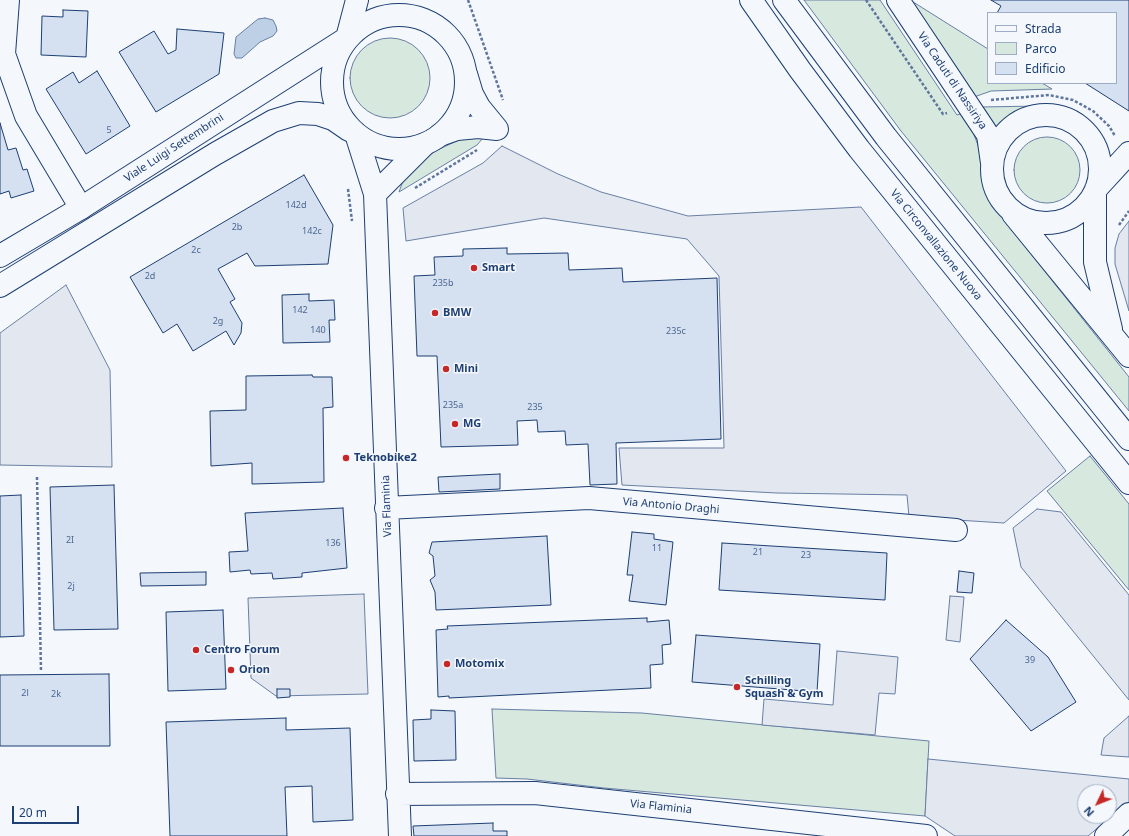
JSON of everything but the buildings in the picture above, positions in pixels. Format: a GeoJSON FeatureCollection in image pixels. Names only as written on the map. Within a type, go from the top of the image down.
{"type":"FeatureCollection","features":[{"type":"Feature","properties":{"kind":"street"},"geometry":{"type":"LineString","coordinates":[[8,0],[4,54],[6,61],[26,116],[81,208]]}},
{"type":"Feature","properties":{"kind":"street","name":"Via Flaminia"},"geometry":{"type":"LineString","coordinates":[[357,0],[347,38],[337,55],[331,76],[333,98],[342,118],[356,134],[380,147],[407,149],[432,140]]}},
{"type":"Feature","properties":{"kind":"street","name":"Via Flaminia"},"geometry":{"type":"LineString","coordinates":[[375,194],[452,123],[461,108],[465,92],[466,74],[456,47],[448,36],[437,26],[419,0]]}},
{"type":"Feature","properties":{"kind":"street","name":"Via Circonvallazione Nuova"},"geometry":{"type":"LineString","coordinates":[[751,0],[800,70],[859,149],[1129,483]]}},
{"type":"Feature","properties":{"kind":"street"},"geometry":{"type":"LineString","coordinates":[[784,0],[886,137],[1129,439]]}},
{"type":"Feature","properties":{"kind":"street","name":"Via Caduti di Nassiriya"},"geometry":{"type":"LineString","coordinates":[[898,0],[988,136],[995,187],[1005,204],[1129,356]]}},
{"type":"Feature","properties":{"kind":"street","name":"Via Flaminia"},"geometry":{"type":"LineString","coordinates":[[347,38],[362,25],[377,18],[392,14],[409,15],[437,26]]}},
{"type":"Feature","properties":{"kind":"street","name":"Viale Luigi Settembrini"},"geometry":{"type":"LineString","coordinates":[[0,256],[81,208],[347,38]]}},
{"type":"Feature","properties":{"kind":"street"},"geometry":{"type":"LineString","coordinates":[[432,140],[458,129],[478,127],[497,129],[479,107],[472,94],[466,74]]}},
{"type":"Feature","properties":{"kind":"street"},"geometry":{"type":"LineString","coordinates":[[0,286],[215,154],[273,121],[299,113],[318,114],[333,119],[356,134]]}},
{"type":"Feature","properties":{"kind":"street","name":"Via Caduti di Nassiriya"},"geometry":{"type":"LineString","coordinates":[[992,166],[998,145],[1004,136],[1014,126],[1035,117],[1055,116],[1077,125],[1087,134],[1094,146],[1100,165],[1095,191],[1095,262],[1113,336]]}},
{"type":"Feature","properties":{"kind":"street","name":"Via Flaminia"},"geometry":{"type":"LineString","coordinates":[[356,134],[375,194],[397,794],[400,836]]}},
{"type":"Feature","properties":{"kind":"street"},"geometry":{"type":"LineString","coordinates":[[1095,191],[1124,147]]}},
{"type":"Feature","properties":{"kind":"street","name":"Via Caduti di Nassiriya"},"geometry":{"type":"LineString","coordinates":[[1005,204],[1015,214],[1028,220],[1041,223],[1054,223],[1067,219],[1078,213],[1088,203],[1095,191]]}},
{"type":"Feature","properties":{"kind":"street","name":"Via Antonio Draghi"},"geometry":{"type":"LineString","coordinates":[[386,508],[589,498],[956,530]]}},
{"type":"Feature","properties":{"kind":"street","name":"Via Flaminia"},"geometry":{"type":"LineString","coordinates":[[397,794],[535,793],[925,836]]}},
{"type":"Feature","properties":{"kind":"street"},"geometry":{"type":"LineString","coordinates":[[1106,836],[1129,814]]}},
{"type":"Feature","properties":{"kind":"path"},"geometry":{"type":"LineString","coordinates":[[468,0],[504,101],[502,108]]}},
{"type":"Feature","properties":{"kind":"path"},"geometry":{"type":"LineString","coordinates":[[866,0],[943,114],[954,111]]}},
{"type":"Feature","properties":{"kind":"path"},"geometry":{"type":"LineString","coordinates":[[986,100],[1049,94],[1073,100],[1093,110],[1109,126],[1124,147]]}},
{"type":"Feature","properties":{"kind":"path"},"geometry":{"type":"LineString","coordinates":[[411,190],[479,149]]}},
{"type":"Feature","properties":{"kind":"path"},"geometry":{"type":"LineString","coordinates":[[37,477],[41,671]]}},
{"type":"Feature","properties":{"kind":"green space"},"geometry":{"type":"Polygon","coordinates":[[[804,0],[880,0],[957,115],[963,113],[971,127],[978,145],[990,194],[1003,219],[1129,377],[1129,411],[901,131],[804,0]]]}},
{"type":"Feature","properties":{"kind":"green space"},"geometry":{"type":"Polygon","coordinates":[[[910,0],[987,48],[987,84],[1044,84],[1052,89],[991,91],[974,97],[910,0]]]}},
{"type":"Feature","properties":{"kind":"green space"},"geometry":{"type":"Polygon","coordinates":[[[390,38],[405,41],[418,50],[427,63],[430,78],[427,93],[418,106],[405,115],[390,118],[375,115],[362,106],[353,93],[350,78],[353,63],[362,50],[375,41],[390,38]]]}},
{"type":"Feature","properties":{"kind":"green space"},"geometry":{"type":"Polygon","coordinates":[[[1040,106],[1025,110],[1014,116],[997,132],[980,107],[1040,106]]]}},
{"type":"Feature","properties":{"kind":"green space"},"geometry":{"type":"Polygon","coordinates":[[[1041,137],[1053,137],[1065,142],[1075,152],[1080,164],[1078,183],[1065,198],[1053,203],[1041,203],[1029,198],[1019,188],[1014,176],[1014,164],[1019,152],[1029,142],[1041,137]]]}},
{"type":"Feature","properties":{"kind":"green space"},"geometry":{"type":"Polygon","coordinates":[[[483,138],[477,145],[399,192],[403,181],[422,160],[433,152],[461,139],[483,138]]]}},
{"type":"Feature","properties":{"kind":"green space"},"geometry":{"type":"Polygon","coordinates":[[[1090,456],[1129,504],[1129,590],[1047,491],[1090,456]]]}},
{"type":"Feature","properties":{"kind":"green space"},"geometry":{"type":"Polygon","coordinates":[[[492,709],[642,713],[929,741],[925,816],[604,788],[527,779],[496,778],[492,709]]]}},
{"type":"Feature","properties":{"kind":"shaded area"},"geometry":{"type":"Polygon","coordinates":[[[502,146],[558,174],[601,192],[688,216],[861,207],[1066,471],[1004,523],[909,517],[907,495],[777,493],[622,485],[619,448],[724,448],[719,276],[687,239],[544,218],[406,241],[403,208],[483,163],[502,146]]]}},
{"type":"Feature","properties":{"kind":"shaded area"},"geometry":{"type":"Polygon","coordinates":[[[1129,221],[1129,311],[1115,264],[1115,248],[1119,234],[1129,221]]]}},
{"type":"Feature","properties":{"kind":"shaded area"},"geometry":{"type":"Polygon","coordinates":[[[66,285],[110,370],[112,467],[0,465],[0,333],[66,285]]]}},
{"type":"Feature","properties":{"kind":"shaded area"},"geometry":{"type":"Polygon","coordinates":[[[1037,509],[1061,512],[1129,595],[1129,700],[1021,567],[1013,528],[1037,509]]]}},
{"type":"Feature","properties":{"kind":"shaded area"},"geometry":{"type":"Polygon","coordinates":[[[364,594],[368,694],[276,696],[251,678],[248,598],[364,594]]]}},
{"type":"Feature","properties":{"kind":"shaded area"},"geometry":{"type":"Polygon","coordinates":[[[950,596],[964,597],[960,642],[946,640],[950,596]]]}},
{"type":"Feature","properties":{"kind":"shaded area"},"geometry":{"type":"Polygon","coordinates":[[[837,651],[898,657],[895,694],[879,693],[875,735],[762,725],[764,699],[833,705],[837,651]]]}},
{"type":"Feature","properties":{"kind":"shaded area"},"geometry":{"type":"Polygon","coordinates":[[[1129,716],[1129,757],[1101,755],[1104,738],[1129,716]]]}},
{"type":"Feature","properties":{"kind":"shaded area"},"geometry":{"type":"Polygon","coordinates":[[[928,759],[1129,779],[1129,802],[1117,812],[1117,784],[1077,784],[1077,824],[1102,824],[1088,836],[955,836],[925,816],[928,759]]]}},
{"type":"Feature","properties":{"kind":"water"},"geometry":{"type":"Polygon","coordinates":[[[265,18],[273,20],[277,31],[273,36],[260,42],[242,58],[236,58],[234,54],[236,37],[258,19],[265,18]]]}},
{"type":"Feature","properties":{"kind":"place","name":"Smart"},"geometry":{"type":"Point","coordinates":[474,268]}},
{"type":"Feature","properties":{"kind":"place","name":"BMW"},"geometry":{"type":"Point","coordinates":[435,313]}},
{"type":"Feature","properties":{"kind":"place","name":"Mini"},"geometry":{"type":"Point","coordinates":[446,369]}},
{"type":"Feature","properties":{"kind":"place","name":"MG"},"geometry":{"type":"Point","coordinates":[455,424]}},
{"type":"Feature","properties":{"kind":"place","name":"Teknobike2"},"geometry":{"type":"Point","coordinates":[346,458]}},
{"type":"Feature","properties":{"kind":"place","name":"Centro Forum"},"geometry":{"type":"Point","coordinates":[196,650]}},
{"type":"Feature","properties":{"kind":"place","name":"Motomix"},"geometry":{"type":"Point","coordinates":[447,664]}},
{"type":"Feature","properties":{"kind":"place","name":"Orion"},"geometry":{"type":"Point","coordinates":[231,670]}},
{"type":"Feature","properties":{"kind":"place","name":"Schilling Squash & Gym"},"geometry":{"type":"Point","coordinates":[737,687]}}]}
